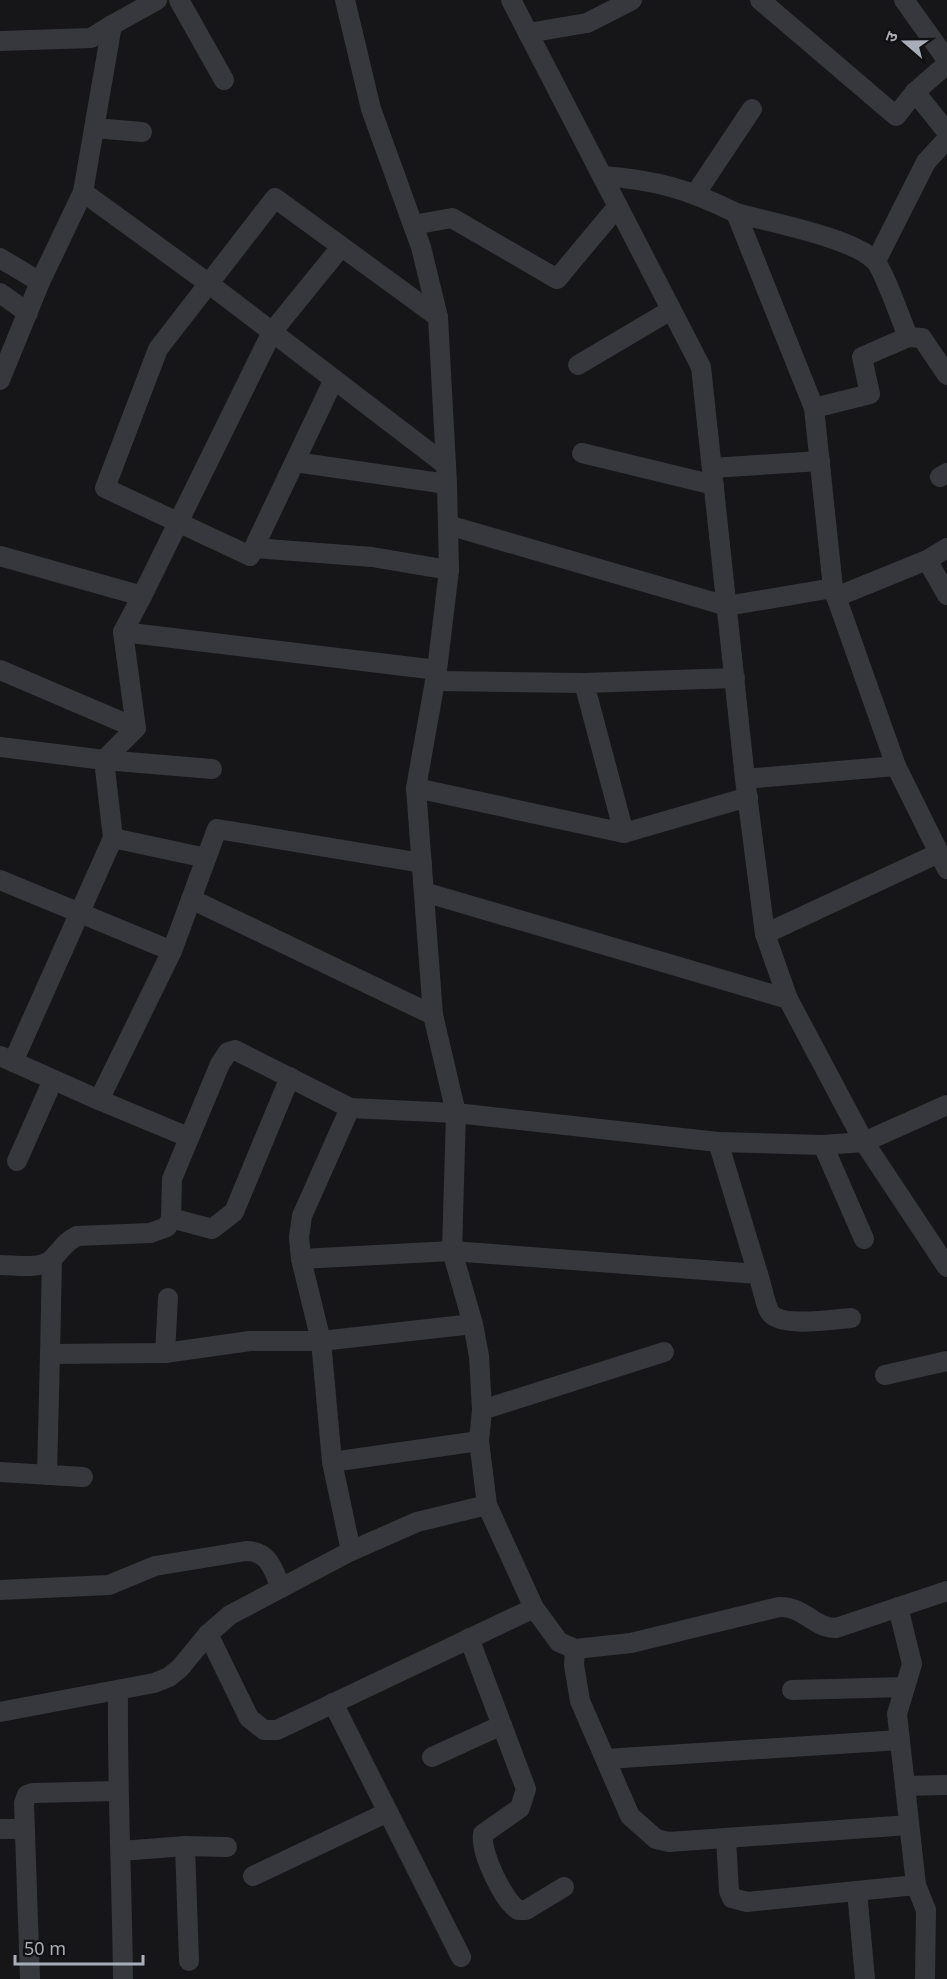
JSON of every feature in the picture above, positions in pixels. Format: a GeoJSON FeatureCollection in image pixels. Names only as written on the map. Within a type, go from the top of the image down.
{"type":"FeatureCollection","features":[{"type":"Feature","properties":{"kind":"street"},"geometry":{"type":"LineString","coordinates":[[0,41],[91,38],[157,0]]}},
{"type":"Feature","properties":{"kind":"street"},"geometry":{"type":"LineString","coordinates":[[179,0],[224,80]]}},
{"type":"Feature","properties":{"kind":"street"},"geometry":{"type":"LineString","coordinates":[[345,0],[371,109],[421,247],[438,318],[447,475],[448,570],[436,675],[416,788],[433,1015],[456,1113],[452,1251],[473,1324],[479,1356],[482,1410],[479,1441],[487,1505],[534,1608],[559,1642],[575,1649],[631,1643],[790,1606],[801,1610],[819,1625],[836,1628],[947,1591]]}},
{"type":"Feature","properties":{"kind":"street"},"geometry":{"type":"LineString","coordinates":[[511,0],[701,367],[746,788],[765,934],[788,999],[864,1142],[947,1267]]}},
{"type":"Feature","properties":{"kind":"street"},"geometry":{"type":"LineString","coordinates":[[528,33],[587,23],[632,0]]}},
{"type":"Feature","properties":{"kind":"street"},"geometry":{"type":"LineString","coordinates":[[760,0],[896,116],[915,92],[947,62],[904,0]]}},
{"type":"Feature","properties":{"kind":"street"},"geometry":{"type":"LineString","coordinates":[[0,380],[40,282],[83,192],[112,25]]}},
{"type":"Feature","properties":{"kind":"street"},"geometry":{"type":"LineString","coordinates":[[915,92],[947,132]]}},
{"type":"Feature","properties":{"kind":"street"},"geometry":{"type":"LineString","coordinates":[[696,193],[752,109]]}},
{"type":"Feature","properties":{"kind":"street"},"geometry":{"type":"LineString","coordinates":[[94,128],[142,132]]}},
{"type":"Feature","properties":{"kind":"street"},"geometry":{"type":"LineString","coordinates":[[876,261],[926,162],[947,139]]}},
{"type":"Feature","properties":{"kind":"street"},"geometry":{"type":"LineString","coordinates":[[602,177],[645,179],[696,193],[736,213],[857,248],[876,261],[908,337]]}},
{"type":"Feature","properties":{"kind":"street"},"geometry":{"type":"LineString","coordinates":[[83,192],[334,379],[447,475]]}},
{"type":"Feature","properties":{"kind":"street"},"geometry":{"type":"LineString","coordinates":[[334,379],[250,556],[105,488],[158,349],[275,198],[438,318]]}},
{"type":"Feature","properties":{"kind":"street"},"geometry":{"type":"LineString","coordinates":[[413,225],[452,218],[556,279],[618,207]]}},
{"type":"Feature","properties":{"kind":"street"},"geometry":{"type":"LineString","coordinates":[[736,213],[814,408],[834,593],[896,766],[943,861],[765,934]]}},
{"type":"Feature","properties":{"kind":"street"},"geometry":{"type":"LineString","coordinates":[[136,728],[123,632],[272,332],[341,247]]}},
{"type":"Feature","properties":{"kind":"street"},"geometry":{"type":"LineString","coordinates":[[0,258],[40,282]]}},
{"type":"Feature","properties":{"kind":"street"},"geometry":{"type":"LineString","coordinates":[[0,293],[28,313]]}},
{"type":"Feature","properties":{"kind":"street"},"geometry":{"type":"LineString","coordinates":[[578,365],[671,310]]}},
{"type":"Feature","properties":{"kind":"street"},"geometry":{"type":"LineString","coordinates":[[814,408],[870,394],[862,357],[908,337],[922,338],[942,354],[947,375]]}},
{"type":"Feature","properties":{"kind":"street"},"geometry":{"type":"LineString","coordinates":[[582,453],[713,476],[820,461]]}},
{"type":"Feature","properties":{"kind":"street"},"geometry":{"type":"LineString","coordinates":[[295,462],[447,475]]}},
{"type":"Feature","properties":{"kind":"street"},"geometry":{"type":"LineString","coordinates":[[448,525],[727,606],[834,593],[927,560],[947,548]]}},
{"type":"Feature","properties":{"kind":"street"},"geometry":{"type":"LineString","coordinates":[[254,548],[372,557],[448,570]]}},
{"type":"Feature","properties":{"kind":"street"},"geometry":{"type":"LineString","coordinates":[[0,556],[142,596]]}},
{"type":"Feature","properties":{"kind":"street"},"geometry":{"type":"LineString","coordinates":[[927,560],[947,595]]}},
{"type":"Feature","properties":{"kind":"street"},"geometry":{"type":"LineString","coordinates":[[123,632],[436,675],[584,683],[735,678]]}},
{"type":"Feature","properties":{"kind":"street"},"geometry":{"type":"LineString","coordinates":[[0,670],[136,728]]}},
{"type":"Feature","properties":{"kind":"street"},"geometry":{"type":"LineString","coordinates":[[584,683],[624,833]]}},
{"type":"Feature","properties":{"kind":"street"},"geometry":{"type":"LineString","coordinates":[[104,760],[136,728]]}},
{"type":"Feature","properties":{"kind":"street"},"geometry":{"type":"LineString","coordinates":[[0,747],[104,760],[212,769]]}},
{"type":"Feature","properties":{"kind":"street"},"geometry":{"type":"LineString","coordinates":[[104,760],[113,838],[80,913],[6,1059],[188,1137]]}},
{"type":"Feature","properties":{"kind":"street"},"geometry":{"type":"LineString","coordinates":[[416,788],[624,833],[746,788],[896,766]]}},
{"type":"Feature","properties":{"kind":"street"},"geometry":{"type":"LineString","coordinates":[[99,1100],[172,951],[217,829],[422,863]]}},
{"type":"Feature","properties":{"kind":"street"},"geometry":{"type":"LineString","coordinates":[[113,838],[206,858]]}},
{"type":"Feature","properties":{"kind":"street"},"geometry":{"type":"LineString","coordinates":[[0,880],[172,951]]}},
{"type":"Feature","properties":{"kind":"street"},"geometry":{"type":"LineString","coordinates":[[424,892],[788,999]]}},
{"type":"Feature","properties":{"kind":"street"},"geometry":{"type":"LineString","coordinates":[[191,899],[433,1015]]}},
{"type":"Feature","properties":{"kind":"street"},"geometry":{"type":"LineString","coordinates":[[0,1265],[34,1266],[52,1260],[67,1241],[77,1236],[150,1233],[167,1227],[171,1218],[172,1179],[220,1064],[228,1052],[244,1052],[350,1108],[456,1113],[718,1142],[823,1145],[864,1142],[947,1105]]}},
{"type":"Feature","properties":{"kind":"street"},"geometry":{"type":"LineString","coordinates":[[171,1218],[212,1229],[234,1212],[290,1077]]}},
{"type":"Feature","properties":{"kind":"street"},"geometry":{"type":"LineString","coordinates":[[17,1161],[53,1080]]}},
{"type":"Feature","properties":{"kind":"street"},"geometry":{"type":"LineString","coordinates":[[350,1108],[302,1216],[300,1259],[321,1341],[332,1462],[351,1551]]}},
{"type":"Feature","properties":{"kind":"street"},"geometry":{"type":"LineString","coordinates":[[718,1142],[770,1312],[775,1318],[786,1322],[851,1318]]}},
{"type":"Feature","properties":{"kind":"street"},"geometry":{"type":"LineString","coordinates":[[823,1145],[864,1239]]}},
{"type":"Feature","properties":{"kind":"street"},"geometry":{"type":"LineString","coordinates":[[300,1259],[452,1251],[758,1274]]}},
{"type":"Feature","properties":{"kind":"street"},"geometry":{"type":"LineString","coordinates":[[47,1475],[52,1260]]}},
{"type":"Feature","properties":{"kind":"street"},"geometry":{"type":"LineString","coordinates":[[165,1353],[168,1298]]}},
{"type":"Feature","properties":{"kind":"street"},"geometry":{"type":"LineString","coordinates":[[50,1354],[165,1353],[250,1341],[321,1341],[473,1324]]}},
{"type":"Feature","properties":{"kind":"street"},"geometry":{"type":"LineString","coordinates":[[482,1410],[664,1352]]}},
{"type":"Feature","properties":{"kind":"street"},"geometry":{"type":"LineString","coordinates":[[885,1375],[947,1360]]}},
{"type":"Feature","properties":{"kind":"street"},"geometry":{"type":"LineString","coordinates":[[332,1462],[479,1441]]}},
{"type":"Feature","properties":{"kind":"street"},"geometry":{"type":"LineString","coordinates":[[0,1472],[83,1477]]}},
{"type":"Feature","properties":{"kind":"street"},"geometry":{"type":"LineString","coordinates":[[0,1712],[118,1690],[169,1677],[180,1668],[208,1634],[230,1615],[351,1551],[417,1522],[487,1505]]}},
{"type":"Feature","properties":{"kind":"street"},"geometry":{"type":"LineString","coordinates":[[0,1590],[109,1585],[155,1566],[246,1551],[256,1551],[271,1562],[281,1588]]}},
{"type":"Feature","properties":{"kind":"street"},"geometry":{"type":"LineString","coordinates":[[898,1607],[912,1664],[898,1706],[916,1885],[926,1910],[925,1979]]}},
{"type":"Feature","properties":{"kind":"street"},"geometry":{"type":"LineString","coordinates":[[208,1634],[249,1718],[256,1726],[264,1730],[277,1730],[534,1608]]}},
{"type":"Feature","properties":{"kind":"street"},"geometry":{"type":"LineString","coordinates":[[469,1638],[526,1789],[524,1801],[515,1813],[483,1834],[484,1852],[507,1899],[518,1910],[526,1910],[564,1887]]}},
{"type":"Feature","properties":{"kind":"street"},"geometry":{"type":"LineString","coordinates":[[575,1649],[574,1665],[580,1701],[630,1816],[656,1839],[669,1842],[909,1825]]}},
{"type":"Feature","properties":{"kind":"street"},"geometry":{"type":"LineString","coordinates":[[792,1690],[905,1687]]}},
{"type":"Feature","properties":{"kind":"street"},"geometry":{"type":"LineString","coordinates":[[118,1690],[117,1791],[121,1851],[123,1979]]}},
{"type":"Feature","properties":{"kind":"street"},"geometry":{"type":"LineString","coordinates":[[333,1703],[461,1957]]}},
{"type":"Feature","properties":{"kind":"street"},"geometry":{"type":"LineString","coordinates":[[432,1757],[502,1725]]}},
{"type":"Feature","properties":{"kind":"street"},"geometry":{"type":"LineString","coordinates":[[606,1759],[900,1740]]}},
{"type":"Feature","properties":{"kind":"street"},"geometry":{"type":"LineString","coordinates":[[905,1786],[947,1785]]}},
{"type":"Feature","properties":{"kind":"street"},"geometry":{"type":"LineString","coordinates":[[30,1979],[25,1829],[27,1795],[117,1791]]}},
{"type":"Feature","properties":{"kind":"street"},"geometry":{"type":"LineString","coordinates":[[253,1876],[388,1812]]}},
{"type":"Feature","properties":{"kind":"street"},"geometry":{"type":"LineString","coordinates":[[0,1829],[25,1829]]}},
{"type":"Feature","properties":{"kind":"street"},"geometry":{"type":"LineString","coordinates":[[726,1838],[729,1891],[732,1898],[738,1900],[916,1885]]}},
{"type":"Feature","properties":{"kind":"street"},"geometry":{"type":"LineString","coordinates":[[121,1851],[185,1846],[226,1847]]}},
{"type":"Feature","properties":{"kind":"street"},"geometry":{"type":"LineString","coordinates":[[185,1846],[189,1961]]}},
{"type":"Feature","properties":{"kind":"street"},"geometry":{"type":"LineString","coordinates":[[857,1891],[865,1979]]}}]}
